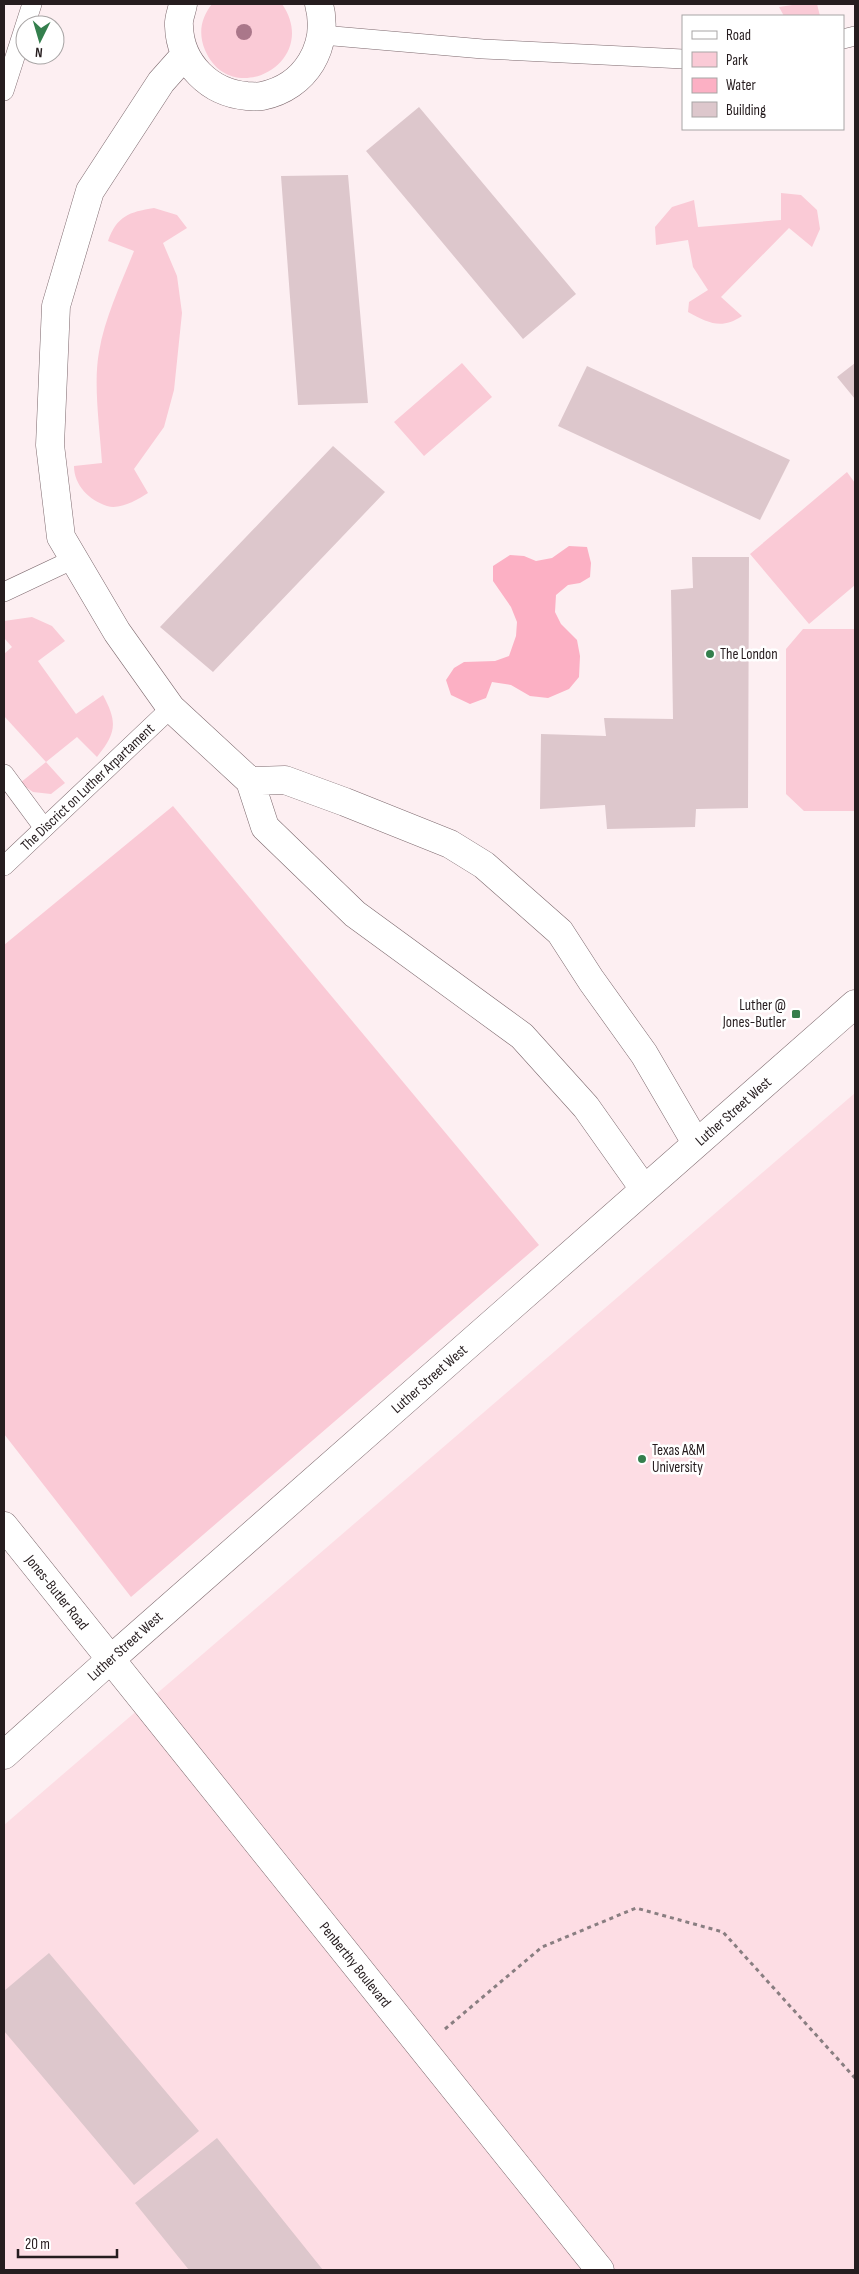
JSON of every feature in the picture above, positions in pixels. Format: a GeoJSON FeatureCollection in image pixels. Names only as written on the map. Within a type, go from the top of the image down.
{"type":"FeatureCollection","features":[{"type":"Feature","properties":{"kind":"street"},"geometry":{"type":"LineString","coordinates":[[183,4],[178,26],[184,54],[203,79],[230,94],[261,97],[290,85],[312,64],[322,35],[319,4]]}},
{"type":"Feature","properties":{"kind":"street"},"geometry":{"type":"LineString","coordinates":[[184,54],[161,82],[90,192],[56,306],[50,445],[61,537],[117,632],[171,708],[250,781],[264,827],[355,914],[522,1036],[586,1107],[644,1190]]}},
{"type":"Feature","properties":{"kind":"street"},"geometry":{"type":"LineString","coordinates":[[250,781],[285,780],[450,844],[484,865],[560,932],[591,980],[644,1054],[696,1143]]}},
{"type":"Feature","properties":{"kind":"street","name":"Luther Street West"},"geometry":{"type":"LineString","coordinates":[[4,1755],[110,1659],[855,1004]]}},
{"type":"Feature","properties":{"kind":"street","name":"Jones-Butler Road"},"geometry":{"type":"LineString","coordinates":[[4,1526],[110,1659]]}},
{"type":"Feature","properties":{"kind":"street","name":"Penberthy Boulevard"},"geometry":{"type":"LineString","coordinates":[[110,1659],[600,2270]]}},
{"type":"Feature","properties":{"kind":"lane"},"geometry":{"type":"LineString","coordinates":[[4,91],[32,4]]}},
{"type":"Feature","properties":{"kind":"lane"},"geometry":{"type":"LineString","coordinates":[[322,35],[484,49],[682,59]]}},
{"type":"Feature","properties":{"kind":"lane"},"geometry":{"type":"LineString","coordinates":[[4,592],[74,559]]}},
{"type":"Feature","properties":{"kind":"lane","name":"The Discrict on Luther Arpartament"},"geometry":{"type":"LineString","coordinates":[[4,866],[171,708]]}},
{"type":"Feature","properties":{"kind":"lane"},"geometry":{"type":"LineString","coordinates":[[4,774],[44,828]]}},
{"type":"Feature","properties":{"kind":"path"},"geometry":{"type":"LineString","coordinates":[[422,2049],[542,1947],[636,1908],[723,1932],[855,2078]]}},
{"type":"Feature","properties":{"kind":"shaded area","name":"Texas A&M University"},"geometry":{"type":"Polygon","coordinates":[[[855,1093],[855,2270],[4,2270],[4,1825],[855,1093]]]}},
{"type":"Feature","properties":{"kind":"green space"},"geometry":{"type":"Polygon","coordinates":[[[212,4],[282,4],[291,25],[291,44],[282,60],[268,72],[251,78],[234,77],[217,68],[205,50],[201,32],[203,20],[212,4]]]}},
{"type":"Feature","properties":{"kind":"green space"},"geometry":{"type":"Polygon","coordinates":[[[817,4],[820,15],[783,15],[779,7],[817,4]]]}},
{"type":"Feature","properties":{"kind":"green space"},"geometry":{"type":"Polygon","coordinates":[[[781,193],[801,195],[817,210],[820,229],[812,247],[789,228],[721,297],[742,316],[735,320],[721,324],[709,322],[688,312],[689,302],[708,290],[693,267],[688,240],[656,245],[655,227],[672,207],[694,200],[698,227],[781,220],[781,193]]]}},
{"type":"Feature","properties":{"kind":"green space"},"geometry":{"type":"Polygon","coordinates":[[[154,208],[177,215],[187,228],[163,243],[177,276],[182,313],[174,390],[164,427],[134,469],[148,493],[128,504],[112,507],[94,500],[84,491],[77,479],[74,466],[102,463],[97,365],[109,313],[134,251],[108,241],[115,226],[125,217],[138,211],[154,208]]]}},
{"type":"Feature","properties":{"kind":"green space"},"geometry":{"type":"Polygon","coordinates":[[[462,363],[492,397],[424,456],[394,422],[462,363]]]}},
{"type":"Feature","properties":{"kind":"green space"},"geometry":{"type":"Polygon","coordinates":[[[847,472],[855,483],[855,585],[809,624],[750,554],[847,472]]]}},
{"type":"Feature","properties":{"kind":"green space"},"geometry":{"type":"Polygon","coordinates":[[[32,617],[52,626],[65,641],[38,661],[76,714],[103,695],[108,705],[113,728],[108,741],[97,757],[77,737],[46,762],[4,716],[4,654],[12,647],[4,638],[4,621],[32,617]]]}},
{"type":"Feature","properties":{"kind":"green space"},"geometry":{"type":"Polygon","coordinates":[[[803,629],[855,629],[855,811],[804,811],[786,794],[786,649],[803,629]]]}},
{"type":"Feature","properties":{"kind":"green space"},"geometry":{"type":"Polygon","coordinates":[[[46,762],[65,783],[51,794],[33,792],[20,783],[46,762]]]}},
{"type":"Feature","properties":{"kind":"green space"},"geometry":{"type":"Polygon","coordinates":[[[173,806],[539,1245],[131,1597],[4,1434],[4,945],[173,806]]]}},
{"type":"Feature","properties":{"kind":"water"},"geometry":{"type":"Polygon","coordinates":[[[569,546],[587,547],[591,563],[590,577],[580,583],[568,585],[556,595],[555,612],[561,624],[577,640],[580,656],[579,677],[569,689],[548,698],[530,696],[511,685],[492,682],[486,698],[470,704],[451,695],[446,680],[454,668],[464,662],[495,661],[509,656],[516,636],[517,622],[511,607],[493,581],[493,566],[510,555],[524,556],[536,561],[552,558],[569,546]]]}},
{"type":"Feature","properties":{"kind":"building"},"geometry":{"type":"Polygon","coordinates":[[[419,107],[576,294],[523,339],[366,151],[419,107]]]}},
{"type":"Feature","properties":{"kind":"building"},"geometry":{"type":"Polygon","coordinates":[[[348,175],[368,403],[298,405],[281,176],[348,175]]]}},
{"type":"Feature","properties":{"kind":"building"},"geometry":{"type":"Polygon","coordinates":[[[855,363],[855,399],[837,377],[855,363]]]}},
{"type":"Feature","properties":{"kind":"building"},"geometry":{"type":"Polygon","coordinates":[[[587,366],[790,460],[760,520],[558,426],[587,366]]]}},
{"type":"Feature","properties":{"kind":"building"},"geometry":{"type":"Polygon","coordinates":[[[333,446],[385,492],[213,672],[160,627],[333,446]]]}},
{"type":"Feature","properties":{"kind":"building","name":"The London"},"geometry":{"type":"Polygon","coordinates":[[[692,557],[749,557],[748,808],[696,809],[695,827],[607,829],[605,805],[540,809],[541,734],[606,736],[604,718],[673,719],[671,590],[693,588],[692,557]]]}},
{"type":"Feature","properties":{"kind":"building"},"geometry":{"type":"Polygon","coordinates":[[[49,1953],[199,2131],[134,2185],[4,2031],[4,1991],[49,1953]]]}},
{"type":"Feature","properties":{"kind":"building"},"geometry":{"type":"Polygon","coordinates":[[[217,2138],[323,2270],[189,2270],[135,2203],[217,2138]]]}},
{"type":"Feature","properties":{"kind":"place","name":"The London"},"geometry":{"type":"Point","coordinates":[710,654]}},
{"type":"Feature","properties":{"kind":"place","name":"Luther @ Jones-Butler"},"geometry":{"type":"Point","coordinates":[796,1014]}},
{"type":"Feature","properties":{"kind":"place","name":"Texas A&M University"},"geometry":{"type":"Point","coordinates":[642,1459]}}]}
